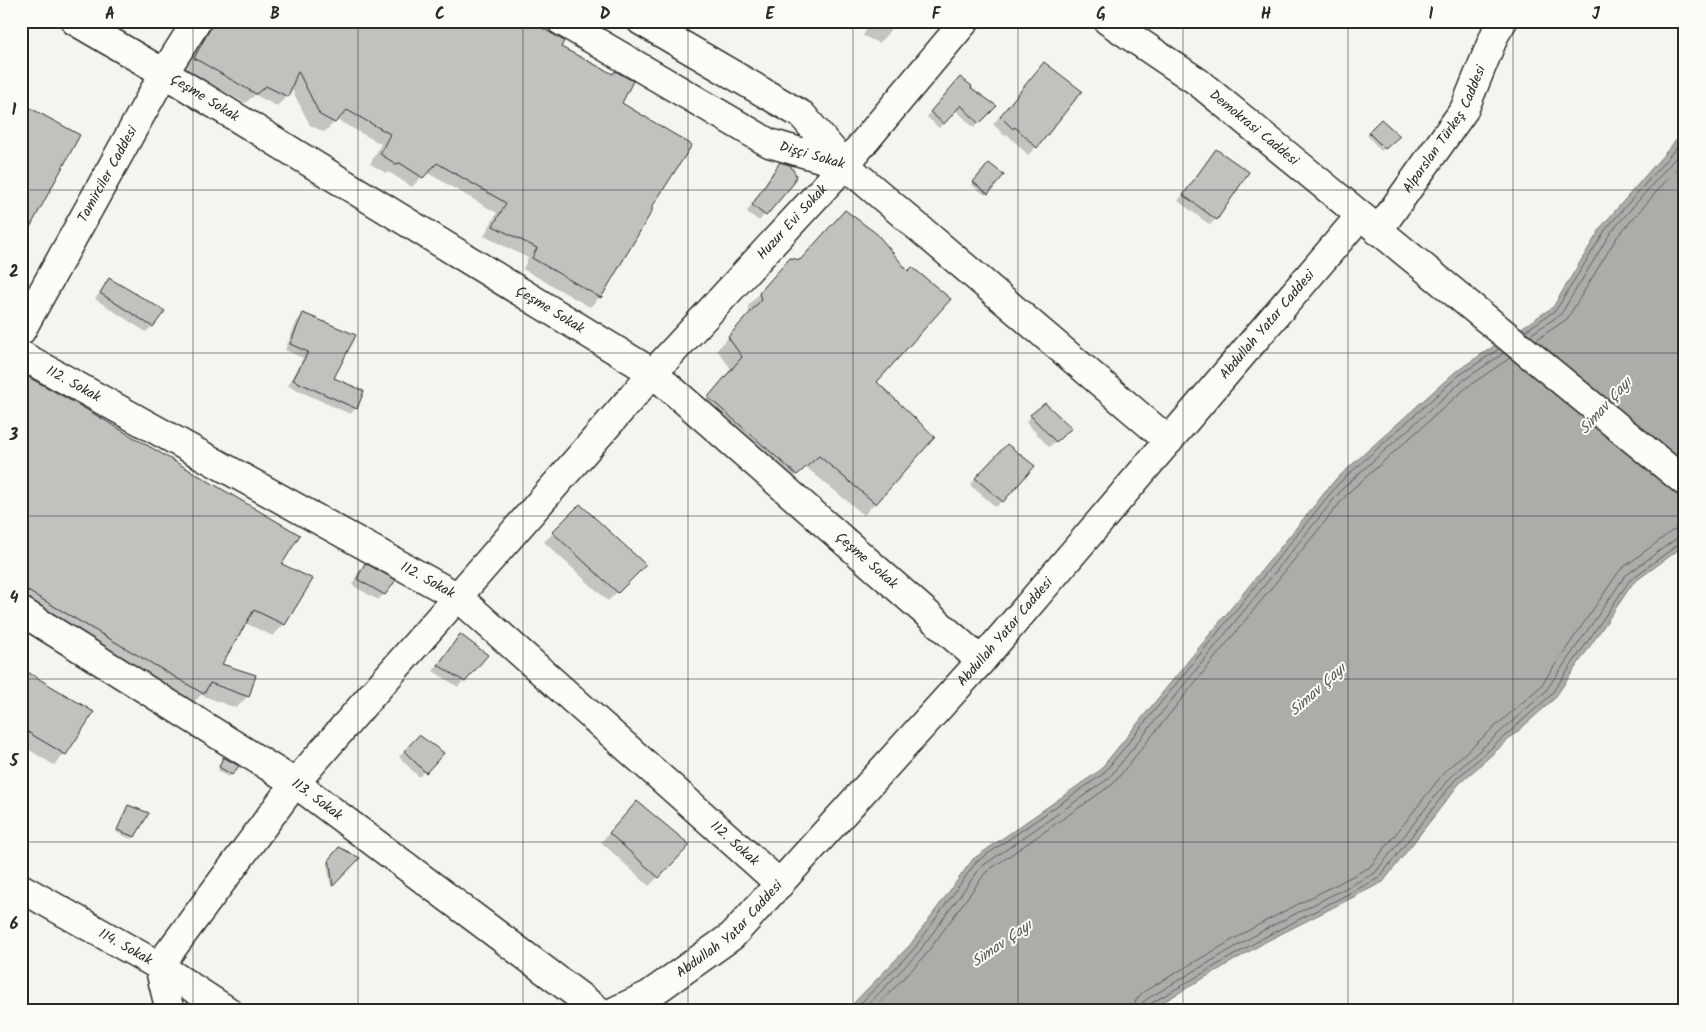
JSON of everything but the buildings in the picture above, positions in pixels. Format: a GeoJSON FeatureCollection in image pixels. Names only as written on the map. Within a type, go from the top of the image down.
{"type":"FeatureCollection","features":[{"type":"Feature","properties":{"kind":"street","name":"Çeşme Sokak"},"geometry":{"type":"LineString","coordinates":[[75,21],[164,73],[653,373],[981,661]]}},
{"type":"Feature","properties":{"kind":"street","name":"Tamirciler Caddesi"},"geometry":{"type":"LineString","coordinates":[[21,331],[164,73],[197,21]]}},
{"type":"Feature","properties":{"kind":"street","name":"Dişçi Sokak"},"geometry":{"type":"LineString","coordinates":[[561,21],[769,143],[845,166]]}},
{"type":"Feature","properties":{"kind":"street","name":"Dişçi Sokak"},"geometry":{"type":"LineString","coordinates":[[641,21],[802,115],[845,166]]}},
{"type":"Feature","properties":{"kind":"street","name":"Huzur Evi Sokak"},"geometry":{"type":"LineString","coordinates":[[159,966],[295,783],[653,373],[845,166],[965,21]]}},
{"type":"Feature","properties":{"kind":"street","name":"Demokrasi Caddesi"},"geometry":{"type":"LineString","coordinates":[[1108,21],[1198,82],[1685,482]]}},
{"type":"Feature","properties":{"kind":"street","name":"Alparslan Türkeş Caddesi"},"geometry":{"type":"LineString","coordinates":[[1377,230],[1464,110],[1494,34],[1503,21]]}},
{"type":"Feature","properties":{"kind":"street"},"geometry":{"type":"LineString","coordinates":[[845,166],[1169,441]]}},
{"type":"Feature","properties":{"kind":"street","name":"Abdullah Yatar Caddesi"},"geometry":{"type":"LineString","coordinates":[[615,1011],[648,995],[732,936],[981,661],[1169,441],[1377,230]]}},
{"type":"Feature","properties":{"kind":"street","name":"112. Sokak"},"geometry":{"type":"LineString","coordinates":[[21,355],[458,597],[780,884]]}},
{"type":"Feature","properties":{"kind":"street","name":"113. Sokak"},"geometry":{"type":"LineString","coordinates":[[21,611],[295,783],[599,1011]]}},
{"type":"Feature","properties":{"kind":"street","name":"114. Sokak"},"geometry":{"type":"LineString","coordinates":[[21,888],[159,966],[228,1011]]}},
{"type":"Feature","properties":{"kind":"street"},"geometry":{"type":"LineString","coordinates":[[159,966],[170,1011]]}},
{"type":"Feature","properties":{"kind":"water","name":"Simav Çayı"},"geometry":{"type":"Polygon","coordinates":[[[1685,130],[1685,545],[1633,583],[1554,699],[1459,784],[1383,882],[1267,941],[1148,1011],[846,1011],[910,945],[973,859],[1099,771],[1335,480],[1455,372],[1553,307],[1602,226],[1685,130]]]}}]}
